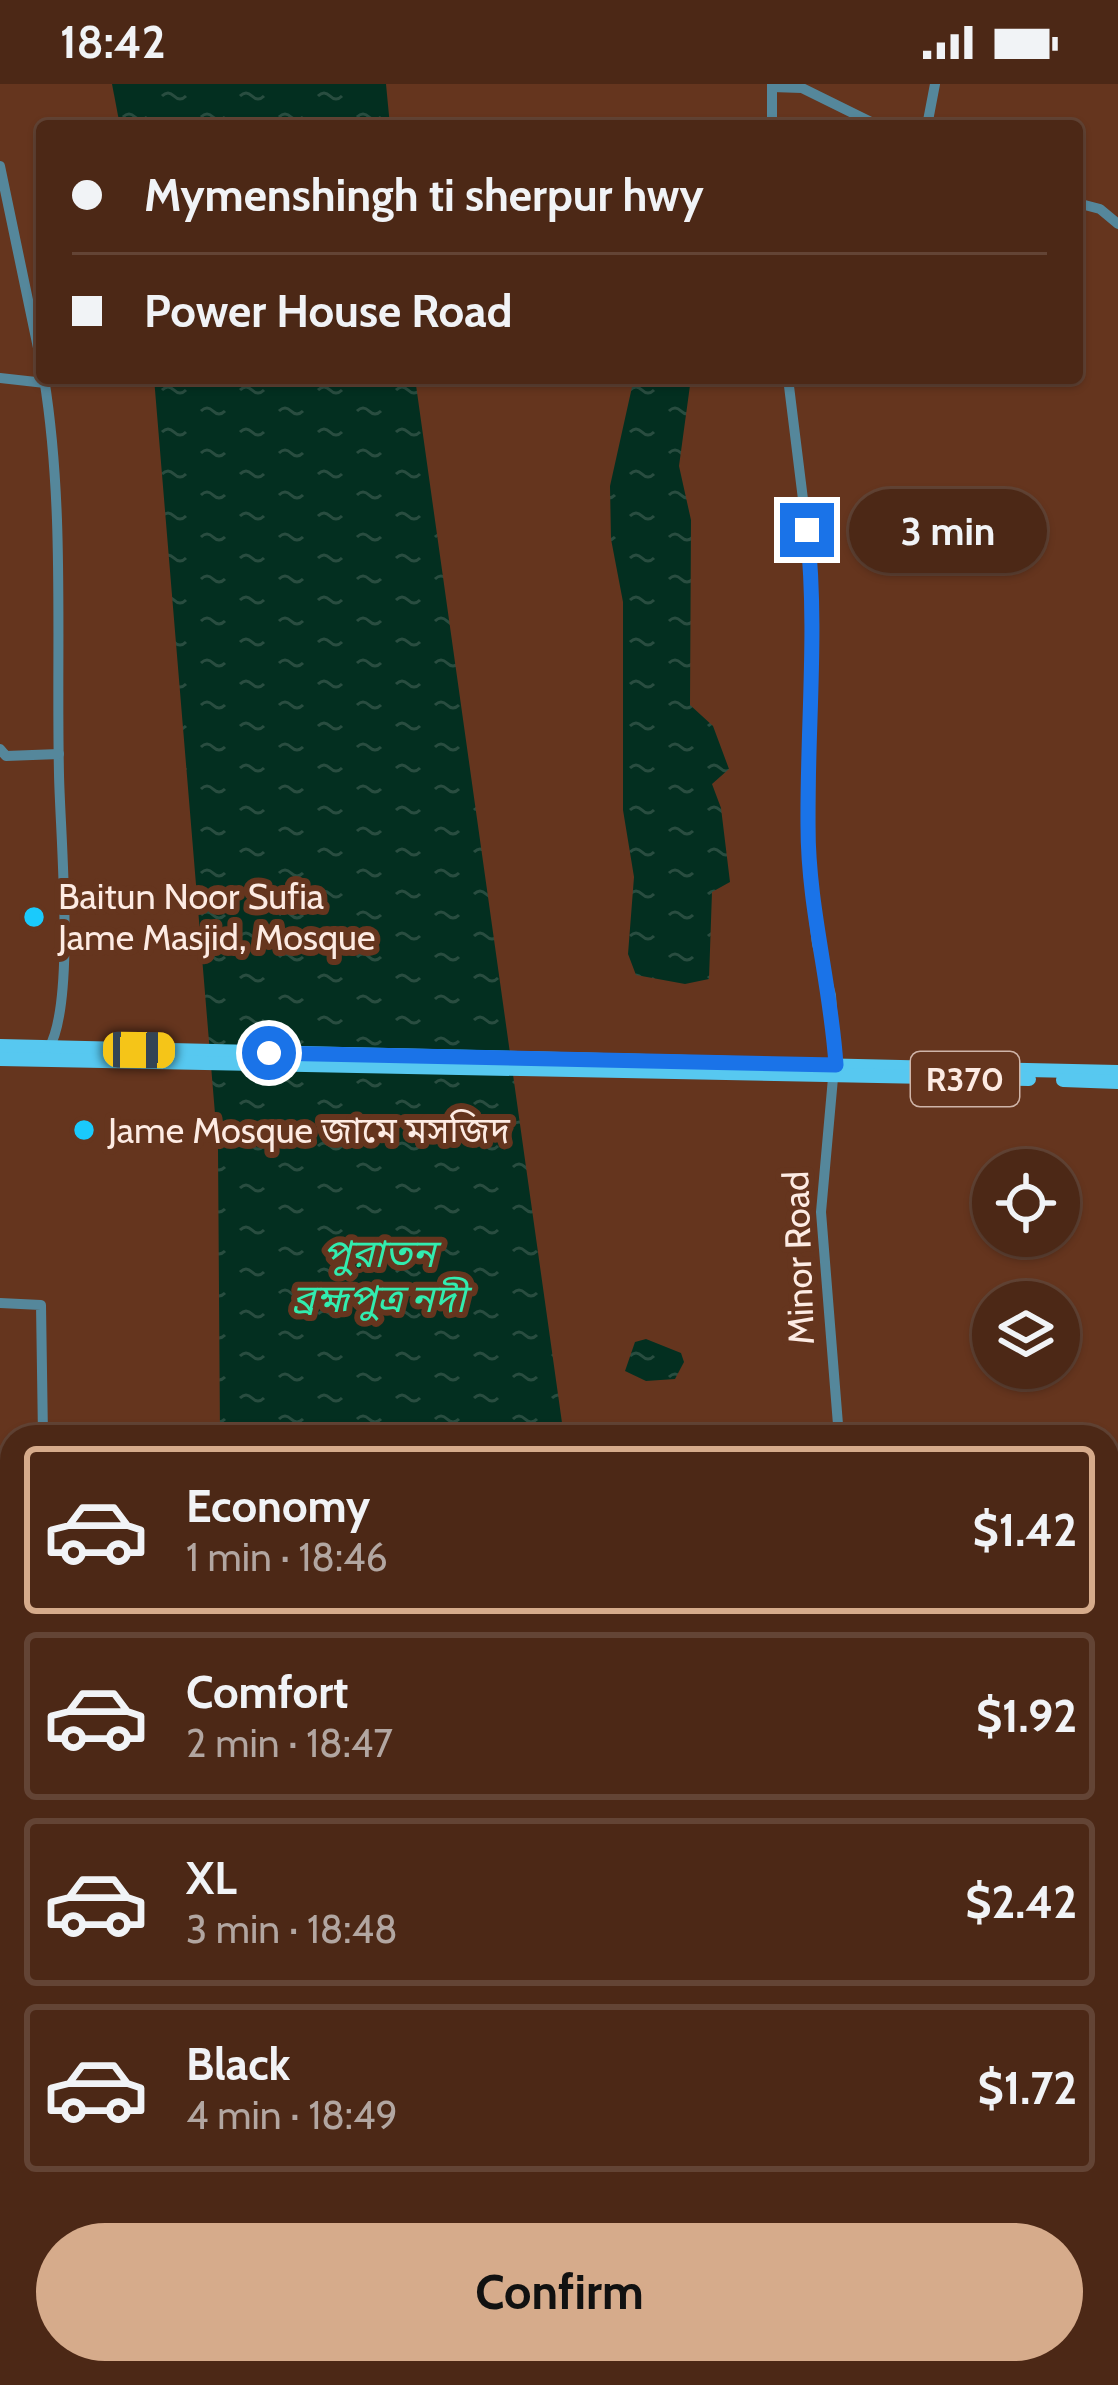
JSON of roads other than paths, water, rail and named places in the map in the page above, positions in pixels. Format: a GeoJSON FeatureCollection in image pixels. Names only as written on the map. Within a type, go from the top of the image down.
{"type":"FeatureCollection","features":[{"type":"Feature","properties":{"kind":"main road"},"geometry":{"type":"LineString","coordinates":[[0,1046],[51,1052]]}},
{"type":"Feature","properties":{"kind":"main road","name":"R370"},"geometry":{"type":"LineString","coordinates":[[51,1052],[812,1072],[1118,1072]]}},
{"type":"Feature","properties":{"kind":"main road"},"geometry":{"type":"LineString","coordinates":[[0,1059],[51,1052]]}},
{"type":"Feature","properties":{"kind":"main road","name":"R370"},"geometry":{"type":"LineString","coordinates":[[835,1071],[1118,1082]]}},
{"type":"Feature","properties":{"kind":"street"},"geometry":{"type":"LineString","coordinates":[[928,120],[935,84]]}},
{"type":"Feature","properties":{"kind":"street"},"geometry":{"type":"LineString","coordinates":[[772,120],[772,86],[802,88],[867,120]]}},
{"type":"Feature","properties":{"kind":"street"},"geometry":{"type":"LineString","coordinates":[[0,166],[36,339]]}},
{"type":"Feature","properties":{"kind":"street"},"geometry":{"type":"LineString","coordinates":[[1083,205],[1100,209],[1118,224]]}},
{"type":"Feature","properties":{"kind":"street"},"geometry":{"type":"LineString","coordinates":[[0,378],[36,380]]}},
{"type":"Feature","properties":{"kind":"street"},"geometry":{"type":"LineString","coordinates":[[44,384],[56,513],[62,925],[59,1025],[51,1052]]}},
{"type":"Feature","properties":{"kind":"street","name":"Minor Road"},"geometry":{"type":"LineString","coordinates":[[789,384],[811,564],[810,884],[817,944],[831,995],[835,1071],[821,1213],[838,1425]]}},
{"type":"Feature","properties":{"kind":"street"},"geometry":{"type":"LineString","coordinates":[[0,749],[6,756],[58,754]]}},
{"type":"Feature","properties":{"kind":"street"},"geometry":{"type":"LineString","coordinates":[[0,1304],[41,1305],[43,1425]]}},
{"type":"Feature","properties":{"kind":"water"},"geometry":{"type":"Polygon","coordinates":[[[112,84],[386,84],[389,120],[119,120],[112,84]]]}},
{"type":"Feature","properties":{"kind":"water","name":"পুরাতন ব্রহ্মপুত্র নদী"},"geometry":{"type":"Polygon","coordinates":[[[154,384],[416,384],[562,1425],[220,1425],[218,1150],[154,384]]]}},
{"type":"Feature","properties":{"kind":"water"},"geometry":{"type":"Polygon","coordinates":[[[633,384],[690,384],[679,466],[691,520],[690,705],[713,726],[729,769],[712,784],[721,808],[730,882],[712,892],[709,979],[685,984],[636,975],[628,954],[634,877],[623,810],[623,602],[611,539],[610,486],[633,384]]]}},
{"type":"Feature","properties":{"kind":"water"},"geometry":{"type":"Polygon","coordinates":[[[646,1339],[681,1353],[684,1362],[675,1379],[646,1381],[625,1371],[635,1342],[646,1339]]]}},
{"type":"Feature","properties":{"kind":"place","name":"Baitun Noor Sufia Jame Masjid, Mosque"},"geometry":{"type":"Point","coordinates":[34,917]}},
{"type":"Feature","properties":{"kind":"place","name":"Jame Mosque জামে মসজিদ"},"geometry":{"type":"Point","coordinates":[84,1130]}}]}
